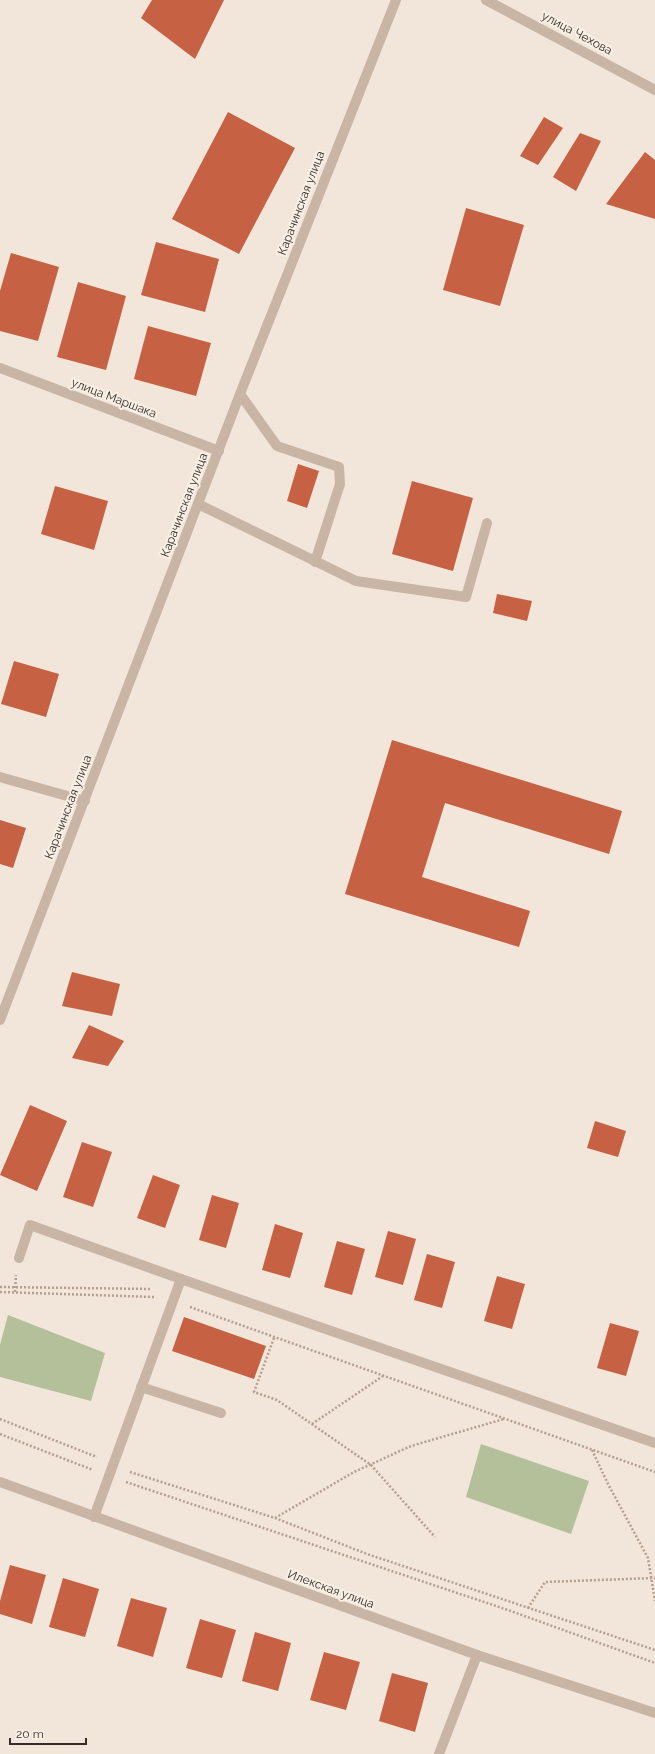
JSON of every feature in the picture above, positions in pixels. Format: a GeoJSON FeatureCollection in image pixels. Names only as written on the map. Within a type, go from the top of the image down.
{"type":"FeatureCollection","features":[{"type":"Feature","properties":{"kind":"street","name":"Карачинская улица"},"geometry":{"type":"LineString","coordinates":[[0,1020],[240,394],[396,0]]}},
{"type":"Feature","properties":{"kind":"street","name":"улица Чехова"},"geometry":{"type":"LineString","coordinates":[[486,0],[655,90]]}},
{"type":"Feature","properties":{"kind":"street","name":"улица Маршака"},"geometry":{"type":"LineString","coordinates":[[0,368],[219,451]]}},
{"type":"Feature","properties":{"kind":"street"},"geometry":{"type":"LineString","coordinates":[[240,394],[277,446],[339,467],[340,484],[315,562]]}},
{"type":"Feature","properties":{"kind":"street"},"geometry":{"type":"LineString","coordinates":[[198,504],[356,581],[466,597],[487,523]]}},
{"type":"Feature","properties":{"kind":"street"},"geometry":{"type":"LineString","coordinates":[[0,777],[85,801]]}},
{"type":"Feature","properties":{"kind":"street"},"geometry":{"type":"LineString","coordinates":[[19,1258],[30,1225],[181,1279],[655,1443]]}},
{"type":"Feature","properties":{"kind":"street"},"geometry":{"type":"LineString","coordinates":[[94,1517],[181,1279]]}},
{"type":"Feature","properties":{"kind":"street"},"geometry":{"type":"LineString","coordinates":[[141,1387],[221,1413]]}},
{"type":"Feature","properties":{"kind":"street","name":"Илекская улица"},"geometry":{"type":"LineString","coordinates":[[0,1482],[477,1655],[655,1713]]}},
{"type":"Feature","properties":{"kind":"street"},"geometry":{"type":"LineString","coordinates":[[439,1754],[477,1655]]}},
{"type":"Feature","properties":{"kind":"path"},"geometry":{"type":"LineString","coordinates":[[0,1287],[157,1289]]}},
{"type":"Feature","properties":{"kind":"path"},"geometry":{"type":"LineString","coordinates":[[0,1292],[141,1295],[164,1298],[655,1472]]}},
{"type":"Feature","properties":{"kind":"path"},"geometry":{"type":"LineString","coordinates":[[274,1338],[254,1392],[277,1400],[371,1465],[435,1537]]}},
{"type":"Feature","properties":{"kind":"path"},"geometry":{"type":"LineString","coordinates":[[312,1424],[383,1376]]}},
{"type":"Feature","properties":{"kind":"path"},"geometry":{"type":"LineString","coordinates":[[0,1419],[113,1463],[134,1474],[275,1518],[367,1554],[655,1650]]}},
{"type":"Feature","properties":{"kind":"path"},"geometry":{"type":"LineString","coordinates":[[275,1518],[354,1472],[411,1446],[505,1419]]}},
{"type":"Feature","properties":{"kind":"path"},"geometry":{"type":"LineString","coordinates":[[0,1434],[109,1477],[505,1609],[655,1663]]}},
{"type":"Feature","properties":{"kind":"path"},"geometry":{"type":"LineString","coordinates":[[592,1450],[608,1484],[648,1558],[653,1578],[655,1601]]}},
{"type":"Feature","properties":{"kind":"path"},"geometry":{"type":"LineString","coordinates":[[528,1608],[545,1582],[653,1578]]}},
{"type":"Feature","properties":{"kind":"green space"},"geometry":{"type":"Polygon","coordinates":[[[8,1315],[105,1353],[91,1401],[0,1377],[0,1345],[8,1315]]]}},
{"type":"Feature","properties":{"kind":"green space"},"geometry":{"type":"Polygon","coordinates":[[[481,1444],[589,1481],[571,1534],[466,1497],[481,1444]]]}},
{"type":"Feature","properties":{"kind":"building"},"geometry":{"type":"Polygon","coordinates":[[[152,0],[224,0],[195,59],[141,18],[152,0]]]}},
{"type":"Feature","properties":{"kind":"building"},"geometry":{"type":"Polygon","coordinates":[[[228,112],[295,148],[239,254],[172,219],[228,112]]]}},
{"type":"Feature","properties":{"kind":"building"},"geometry":{"type":"Polygon","coordinates":[[[544,117],[563,128],[538,165],[520,156],[544,117]]]}},
{"type":"Feature","properties":{"kind":"building"},"geometry":{"type":"Polygon","coordinates":[[[580,133],[601,141],[576,191],[553,177],[580,133]]]}},
{"type":"Feature","properties":{"kind":"building"},"geometry":{"type":"Polygon","coordinates":[[[645,152],[655,160],[655,219],[606,204],[645,152]]]}},
{"type":"Feature","properties":{"kind":"building"},"geometry":{"type":"Polygon","coordinates":[[[466,208],[524,225],[500,306],[443,290],[466,208]]]}},
{"type":"Feature","properties":{"kind":"building"},"geometry":{"type":"Polygon","coordinates":[[[156,242],[219,259],[205,312],[141,295],[156,242]]]}},
{"type":"Feature","properties":{"kind":"building"},"geometry":{"type":"Polygon","coordinates":[[[11,253],[59,267],[38,341],[0,331],[0,291],[11,253]]]}},
{"type":"Feature","properties":{"kind":"building"},"geometry":{"type":"Polygon","coordinates":[[[78,282],[126,296],[106,370],[57,357],[78,282]]]}},
{"type":"Feature","properties":{"kind":"building"},"geometry":{"type":"Polygon","coordinates":[[[148,326],[211,343],[196,396],[134,379],[148,326]]]}},
{"type":"Feature","properties":{"kind":"building"},"geometry":{"type":"Polygon","coordinates":[[[298,464],[319,471],[307,508],[287,501],[298,464]]]}},
{"type":"Feature","properties":{"kind":"building"},"geometry":{"type":"Polygon","coordinates":[[[412,481],[473,498],[453,571],[392,554],[412,481]]]}},
{"type":"Feature","properties":{"kind":"building"},"geometry":{"type":"Polygon","coordinates":[[[55,486],[108,501],[94,550],[41,534],[55,486]]]}},
{"type":"Feature","properties":{"kind":"building"},"geometry":{"type":"Polygon","coordinates":[[[497,594],[532,601],[527,621],[493,613],[497,594]]]}},
{"type":"Feature","properties":{"kind":"building"},"geometry":{"type":"Polygon","coordinates":[[[14,661],[59,674],[46,717],[1,704],[14,661]]]}},
{"type":"Feature","properties":{"kind":"building"},"geometry":{"type":"Polygon","coordinates":[[[392,740],[622,811],[609,854],[445,803],[422,877],[530,911],[519,947],[345,894],[392,740]]]}},
{"type":"Feature","properties":{"kind":"building"},"geometry":{"type":"Polygon","coordinates":[[[0,820],[26,828],[13,868],[0,864],[0,820]]]}},
{"type":"Feature","properties":{"kind":"building"},"geometry":{"type":"Polygon","coordinates":[[[72,972],[120,984],[112,1016],[62,1006],[72,972]]]}},
{"type":"Feature","properties":{"kind":"building"},"geometry":{"type":"Polygon","coordinates":[[[89,1025],[124,1041],[108,1066],[72,1058],[89,1025]]]}},
{"type":"Feature","properties":{"kind":"building"},"geometry":{"type":"Polygon","coordinates":[[[30,1105],[67,1121],[37,1191],[0,1175],[30,1105]]]}},
{"type":"Feature","properties":{"kind":"building"},"geometry":{"type":"Polygon","coordinates":[[[595,1121],[626,1131],[618,1157],[587,1148],[595,1121]]]}},
{"type":"Feature","properties":{"kind":"building"},"geometry":{"type":"Polygon","coordinates":[[[82,1142],[112,1152],[93,1207],[63,1197],[82,1142]]]}},
{"type":"Feature","properties":{"kind":"building"},"geometry":{"type":"Polygon","coordinates":[[[153,1175],[180,1185],[165,1228],[137,1218],[153,1175]]]}},
{"type":"Feature","properties":{"kind":"building"},"geometry":{"type":"Polygon","coordinates":[[[212,1195],[239,1203],[226,1248],[199,1240],[212,1195]]]}},
{"type":"Feature","properties":{"kind":"building"},"geometry":{"type":"Polygon","coordinates":[[[275,1224],[303,1233],[290,1278],[262,1270],[275,1224]]]}},
{"type":"Feature","properties":{"kind":"building"},"geometry":{"type":"Polygon","coordinates":[[[388,1231],[416,1239],[403,1285],[375,1277],[388,1231]]]}},
{"type":"Feature","properties":{"kind":"building"},"geometry":{"type":"Polygon","coordinates":[[[337,1241],[365,1249],[352,1295],[324,1287],[337,1241]]]}},
{"type":"Feature","properties":{"kind":"building"},"geometry":{"type":"Polygon","coordinates":[[[427,1254],[455,1262],[442,1308],[414,1300],[427,1254]]]}},
{"type":"Feature","properties":{"kind":"building"},"geometry":{"type":"Polygon","coordinates":[[[497,1276],[525,1284],[512,1329],[484,1321],[497,1276]]]}},
{"type":"Feature","properties":{"kind":"building"},"geometry":{"type":"Polygon","coordinates":[[[184,1317],[266,1346],[254,1379],[172,1351],[184,1317]]]}},
{"type":"Feature","properties":{"kind":"building"},"geometry":{"type":"Polygon","coordinates":[[[610,1323],[639,1331],[626,1376],[597,1368],[610,1323]]]}},
{"type":"Feature","properties":{"kind":"building"},"geometry":{"type":"Polygon","coordinates":[[[10,1565],[46,1575],[32,1624],[0,1614],[0,1601],[10,1565]]]}},
{"type":"Feature","properties":{"kind":"building"},"geometry":{"type":"Polygon","coordinates":[[[63,1578],[99,1589],[85,1637],[49,1627],[63,1578]]]}},
{"type":"Feature","properties":{"kind":"building"},"geometry":{"type":"Polygon","coordinates":[[[131,1598],[167,1608],[153,1657],[117,1646],[131,1598]]]}},
{"type":"Feature","properties":{"kind":"building"},"geometry":{"type":"Polygon","coordinates":[[[200,1619],[236,1630],[222,1678],[186,1668],[200,1619]]]}},
{"type":"Feature","properties":{"kind":"building"},"geometry":{"type":"Polygon","coordinates":[[[255,1632],[291,1643],[278,1691],[242,1681],[255,1632]]]}},
{"type":"Feature","properties":{"kind":"building"},"geometry":{"type":"Polygon","coordinates":[[[324,1652],[360,1662],[346,1710],[310,1700],[324,1652]]]}},
{"type":"Feature","properties":{"kind":"building"},"geometry":{"type":"Polygon","coordinates":[[[392,1673],[428,1683],[415,1732],[379,1721],[392,1673]]]}}]}
